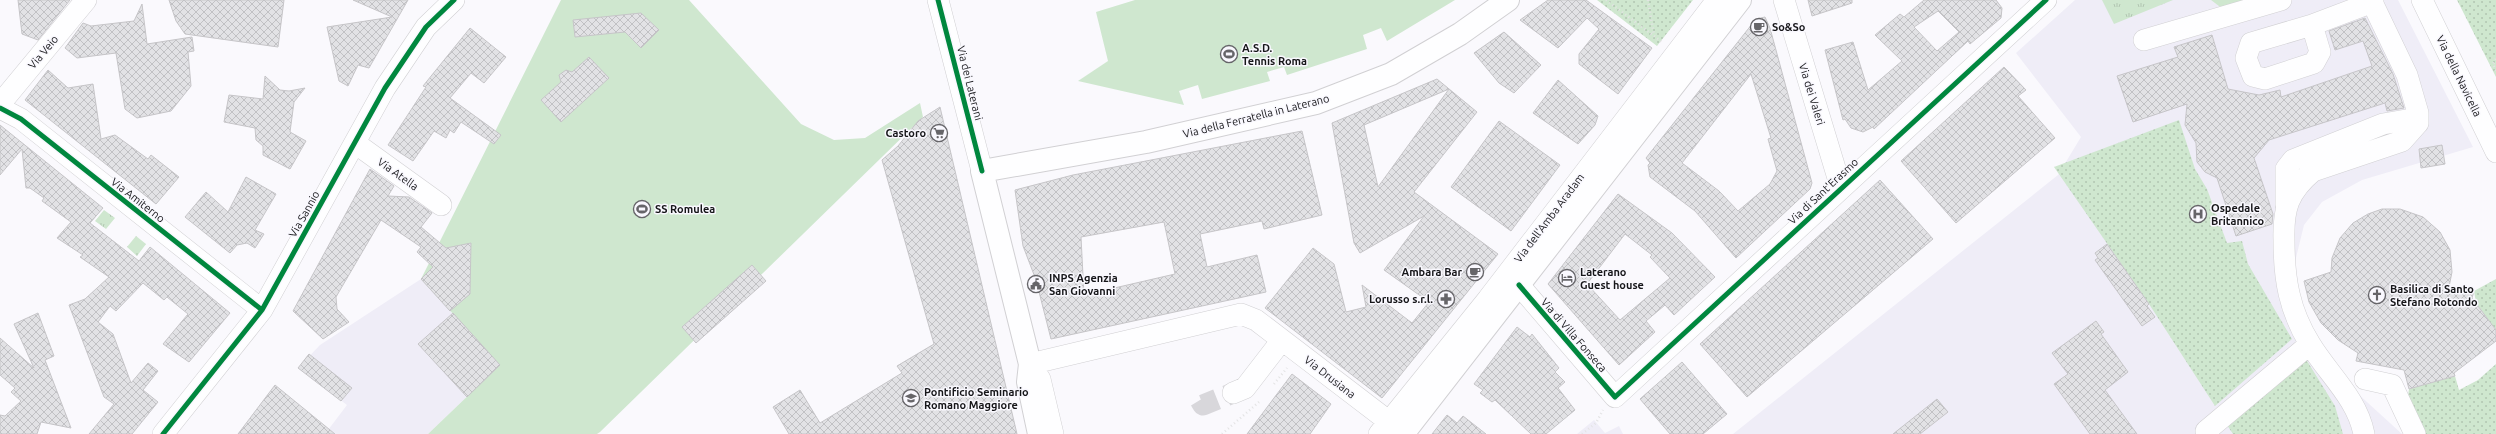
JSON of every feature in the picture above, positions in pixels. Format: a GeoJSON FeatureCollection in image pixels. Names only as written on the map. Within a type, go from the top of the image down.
{"type":"FeatureCollection","features":[{"type":"Feature","properties":{"kind":"main road","name":"Via della Ferratella in Laterano"},"geometry":{"type":"LineString","coordinates":[[982,171],[1175,136],[1316,103],[1391,74],[1460,34],[1508,0]]}},
{"type":"Feature","properties":{"kind":"main road","name":"Via dell'Amba Aradam"},"geometry":{"type":"LineString","coordinates":[[1393,431],[1519,285],[1740,0]]}},
{"type":"Feature","properties":{"kind":"main road","name":"Via dei Laterani"},"geometry":{"type":"LineString","coordinates":[[982,171],[1030,364],[1028,382],[1039,434]]}},
{"type":"Feature","properties":{"kind":"street","name":"Via Veio"},"geometry":{"type":"LineString","coordinates":[[0,104],[86,0]]}},
{"type":"Feature","properties":{"kind":"street","name":"Via Sannio"},"geometry":{"type":"LineString","coordinates":[[163,434],[262,310],[386,88],[426,27],[454,0]]}},
{"type":"Feature","properties":{"kind":"street","name":"Via dei Laterani"},"geometry":{"type":"LineString","coordinates":[[938,0],[982,171]]}},
{"type":"Feature","properties":{"kind":"street","name":"Via dell'Amba Aradam"},"geometry":{"type":"LineString","coordinates":[[1393,431],[1488,299],[1717,0]]}},
{"type":"Feature","properties":{"kind":"street","name":"Via dei Valeri"},"geometry":{"type":"LineString","coordinates":[[1784,0],[1841,188]]}},
{"type":"Feature","properties":{"kind":"street","name":"Via di Sant'Erasmo"},"geometry":{"type":"LineString","coordinates":[[1614,398],[2046,0]]}},
{"type":"Feature","properties":{"kind":"street"},"geometry":{"type":"LineString","coordinates":[[2144,40],[2281,0]]}},
{"type":"Feature","properties":{"kind":"street","name":"Via della Navicella"},"geometry":{"type":"LineString","coordinates":[[2422,0],[2496,152]]}},
{"type":"Feature","properties":{"kind":"street"},"geometry":{"type":"LineString","coordinates":[[2312,24],[2372,1],[2407,75],[2418,113],[2418,123],[2406,120],[2383,124],[2293,160],[2286,169],[2284,276],[2297,319],[2310,344],[2351,400],[2362,421],[2364,434]]}},
{"type":"Feature","properties":{"kind":"street","name":"Via Amiterno"},"geometry":{"type":"LineString","coordinates":[[0,108],[21,119],[262,310]]}},
{"type":"Feature","properties":{"kind":"street","name":"Via Atella"},"geometry":{"type":"LineString","coordinates":[[355,143],[441,205]]}},
{"type":"Feature","properties":{"kind":"street","name":"Via di Villa Fonseca"},"geometry":{"type":"LineString","coordinates":[[1519,285],[1614,398]]}},
{"type":"Feature","properties":{"kind":"street","name":"Via Drusiana"},"geometry":{"type":"LineString","coordinates":[[1030,364],[1241,314],[1256,320],[1282,340],[1393,431]]}},
{"type":"Feature","properties":{"kind":"street"},"geometry":{"type":"LineString","coordinates":[[1233,393],[1245,388],[1282,340]]}},
{"type":"Feature","properties":{"kind":"street"},"geometry":{"type":"LineString","coordinates":[[2206,431],[2310,344]]}},
{"type":"Feature","properties":{"kind":"street","name":"Via dei Laterani"},"geometry":{"type":"LineString","coordinates":[[1030,364],[1040,379],[1053,434]]}},
{"type":"Feature","properties":{"kind":"street"},"geometry":{"type":"LineString","coordinates":[[2365,380],[2392,385],[2415,434]]}},
{"type":"Feature","properties":{"kind":"path"},"geometry":{"type":"LineString","coordinates":[[1606,0],[1665,45]]}},
{"type":"Feature","properties":{"kind":"path"},"geometry":{"type":"LineString","coordinates":[[1648,0],[1654,36]]}},
{"type":"Feature","properties":{"kind":"path"},"geometry":{"type":"LineString","coordinates":[[2496,59],[2493,64],[2496,72]]}},
{"type":"Feature","properties":{"kind":"path"},"geometry":{"type":"LineString","coordinates":[[1582,434],[1596,423]]}},
{"type":"Feature","properties":{"kind":"shaded area","name":"Ospedale Britannico"},"geometry":{"type":"Polygon","coordinates":[[[2075,0],[2398,0],[2473,147],[2362,180],[2322,202],[2304,225],[2294,266],[2305,319],[2356,392],[2402,434],[1733,434],[2058,175],[2081,137],[2016,53],[2075,0]]]}},
{"type":"Feature","properties":{"kind":"shaded area"},"geometry":{"type":"Polygon","coordinates":[[[421,279],[500,365],[428,434],[325,434],[347,405],[298,368],[320,345],[421,279]]]}},
{"type":"Feature","properties":{"kind":"shaded area"},"geometry":{"type":"Polygon","coordinates":[[[1594,420],[1605,433],[1619,426],[1623,434],[1577,434],[1594,420]]]}},
{"type":"Feature","properties":{"kind":"green space","name":"SS Romulea"},"geometry":{"type":"Polygon","coordinates":[[[561,0],[689,0],[801,124],[834,140],[865,138],[920,103],[923,117],[597,434],[428,434],[500,365],[421,279],[561,0]]]}},
{"type":"Feature","properties":{"kind":"green space","name":"A.S.D. Tennis Roma"},"geometry":{"type":"Polygon","coordinates":[[[1135,0],[1455,0],[1387,41],[1381,28],[1363,35],[1367,49],[1287,75],[1284,67],[1267,72],[1270,81],[1202,99],[1198,85],[1179,91],[1184,105],[1078,81],[1108,61],[1096,12],[1135,0]]]}},
{"type":"Feature","properties":{"kind":"green space"},"geometry":{"type":"Polygon","coordinates":[[[1597,0],[1693,0],[1657,46],[1597,0]]]}},
{"type":"Feature","properties":{"kind":"green space"},"geometry":{"type":"Polygon","coordinates":[[[2102,0],[2173,0],[2114,24],[2102,0]]]}},
{"type":"Feature","properties":{"kind":"green space"},"geometry":{"type":"Polygon","coordinates":[[[2211,0],[2246,0],[2223,9],[2211,0]]]}},
{"type":"Feature","properties":{"kind":"green space"},"geometry":{"type":"Polygon","coordinates":[[[2457,0],[2496,0],[2496,77],[2457,0]]]}},
{"type":"Feature","properties":{"kind":"green space"},"geometry":{"type":"Polygon","coordinates":[[[2179,120],[2195,169],[2207,189],[2227,243],[2242,241],[2248,264],[2292,339],[2215,406],[2149,304],[2054,167],[2179,120]]]}},
{"type":"Feature","properties":{"kind":"green space"},"geometry":{"type":"Polygon","coordinates":[[[104,210],[115,218],[106,229],[95,221],[104,210]]]}},
{"type":"Feature","properties":{"kind":"green space"},"geometry":{"type":"Polygon","coordinates":[[[136,236],[146,244],[137,256],[127,247],[136,236]]]}},
{"type":"Feature","properties":{"kind":"green space"},"geometry":{"type":"Polygon","coordinates":[[[2496,279],[2496,330],[2476,303],[2474,291],[2496,279]]]}},
{"type":"Feature","properties":{"kind":"green space"},"geometry":{"type":"Polygon","coordinates":[[[2304,356],[2335,406],[2343,434],[2233,434],[2225,422],[2304,356]]]}},
{"type":"Feature","properties":{"kind":"green space"},"geometry":{"type":"Polygon","coordinates":[[[2496,364],[2496,434],[2420,434],[2407,402],[2409,389],[2455,376],[2459,390],[2478,380],[2496,364]]]}},
{"type":"Feature","properties":{"kind":"building"},"geometry":{"type":"Polygon","coordinates":[[[18,0],[70,0],[38,40],[22,34],[18,0]]]}},
{"type":"Feature","properties":{"kind":"building"},"geometry":{"type":"Polygon","coordinates":[[[169,0],[284,0],[278,47],[185,34],[176,21],[169,0]]]}},
{"type":"Feature","properties":{"kind":"building"},"geometry":{"type":"Polygon","coordinates":[[[353,0],[408,0],[369,68],[358,65],[348,86],[339,81],[327,27],[392,17],[353,0]]]}},
{"type":"Feature","properties":{"kind":"building"},"geometry":{"type":"Polygon","coordinates":[[[1548,0],[1586,0],[1652,48],[1618,94],[1579,64],[1579,54],[1599,29],[1587,18],[1558,48],[1520,20],[1548,0]]]}},
{"type":"Feature","properties":{"kind":"building"},"geometry":{"type":"Polygon","coordinates":[[[1808,0],[1852,0],[1852,3],[1812,16],[1808,0]]]}},
{"type":"Feature","properties":{"kind":"building"},"geometry":{"type":"Polygon","coordinates":[[[1924,0],[1996,0],[2002,8],[2001,18],[1970,44],[1968,41],[1874,129],[1873,127],[1863,132],[1851,128],[1845,119],[1843,120],[1825,50],[1853,42],[1868,90],[1902,61],[1875,35],[1900,14],[1904,17],[1924,0]],[[1938,11],[1914,27],[1937,51],[1959,32],[1938,11]]]}},
{"type":"Feature","properties":{"kind":"building"},"geometry":{"type":"Polygon","coordinates":[[[142,4],[147,44],[192,37],[194,51],[188,52],[191,86],[171,111],[137,118],[125,109],[116,53],[77,58],[65,48],[83,23],[91,26],[134,21],[142,4]]]}},
{"type":"Feature","properties":{"kind":"building"},"geometry":{"type":"Polygon","coordinates":[[[641,13],[659,30],[641,48],[625,32],[575,37],[573,20],[641,13]]]}},
{"type":"Feature","properties":{"kind":"building"},"geometry":{"type":"Polygon","coordinates":[[[1765,17],[1770,28],[1812,183],[1810,189],[1736,258],[1695,211],[1650,177],[1648,165],[1650,163],[1646,158],[1756,19],[1765,17]],[[1751,74],[1682,163],[1719,191],[1738,211],[1770,184],[1777,171],[1768,139],[1771,138],[1751,74]]]}},
{"type":"Feature","properties":{"kind":"building","name":"Ospedale Britannico"},"geometry":{"type":"Polygon","coordinates":[[[2365,18],[2393,74],[2404,108],[2387,111],[2385,103],[2269,140],[2254,158],[2273,214],[2272,224],[2236,236],[2217,178],[2205,172],[2197,162],[2196,143],[2185,125],[2187,104],[2133,122],[2117,76],[2178,57],[2174,47],[2212,35],[2228,89],[2259,95],[2280,90],[2281,97],[2372,66],[2363,41],[2335,50],[2329,31],[2365,18]]]}},
{"type":"Feature","properties":{"kind":"building"},"geometry":{"type":"Polygon","coordinates":[[[470,28],[506,57],[484,83],[471,73],[450,98],[501,135],[494,144],[461,122],[454,133],[450,130],[446,138],[434,131],[413,161],[388,145],[426,87],[423,86],[470,28]]]}},
{"type":"Feature","properties":{"kind":"building"},"geometry":{"type":"Polygon","coordinates":[[[1504,32],[1541,65],[1514,93],[1499,83],[1474,53],[1504,32]]]}},
{"type":"Feature","properties":{"kind":"building"},"geometry":{"type":"Polygon","coordinates":[[[589,57],[609,78],[561,122],[541,100],[561,82],[559,75],[566,70],[572,72],[589,57]]]}},
{"type":"Feature","properties":{"kind":"building"},"geometry":{"type":"Polygon","coordinates":[[[2004,67],[2026,90],[2018,96],[2055,138],[1956,223],[1901,161],[2004,67]]]}},
{"type":"Feature","properties":{"kind":"building"},"geometry":{"type":"Polygon","coordinates":[[[48,70],[68,88],[93,84],[101,139],[115,135],[148,159],[151,155],[179,177],[156,204],[25,100],[48,70]]]}},
{"type":"Feature","properties":{"kind":"building"},"geometry":{"type":"Polygon","coordinates":[[[265,76],[280,90],[289,91],[305,88],[294,102],[290,132],[306,141],[290,169],[263,155],[263,146],[256,140],[255,128],[224,122],[229,95],[263,99],[265,76]]]}},
{"type":"Feature","properties":{"kind":"building"},"geometry":{"type":"Polygon","coordinates":[[[1437,79],[1477,112],[1414,192],[1498,254],[1382,398],[1265,308],[1313,248],[1334,264],[1346,312],[1366,307],[1362,285],[1412,323],[1429,302],[1384,270],[1424,216],[1360,253],[1354,243],[1332,123],[1437,79]],[[1449,89],[1364,125],[1378,187],[1449,89]]]}},
{"type":"Feature","properties":{"kind":"building"},"geometry":{"type":"Polygon","coordinates":[[[1558,80],[1598,116],[1595,125],[1578,144],[1533,113],[1558,80]]]}},
{"type":"Feature","properties":{"kind":"building"},"geometry":{"type":"Polygon","coordinates":[[[940,107],[1017,434],[789,434],[773,407],[800,390],[820,423],[902,373],[897,366],[934,344],[882,160],[898,146],[918,121],[940,107]]]}},
{"type":"Feature","properties":{"kind":"building"},"geometry":{"type":"Polygon","coordinates":[[[1499,121],[1560,165],[1511,231],[1451,187],[1499,121]]]}},
{"type":"Feature","properties":{"kind":"building"},"geometry":{"type":"Polygon","coordinates":[[[0,125],[103,208],[90,223],[139,261],[150,247],[230,313],[189,362],[163,344],[188,314],[167,297],[164,300],[143,283],[116,311],[110,306],[98,322],[113,334],[131,383],[148,363],[158,371],[143,390],[158,402],[132,434],[89,434],[114,404],[104,397],[69,305],[85,299],[109,277],[80,257],[83,255],[57,238],[71,222],[42,201],[44,198],[30,188],[26,188],[22,149],[0,175],[0,125]]]}},
{"type":"Feature","properties":{"kind":"building"},"geometry":{"type":"Polygon","coordinates":[[[1302,131],[1322,215],[1264,229],[1262,221],[1200,234],[1207,267],[1257,255],[1266,292],[1051,339],[1036,280],[1023,246],[1015,190],[1073,175],[1302,131]],[[1164,222],[1081,237],[1084,295],[1175,274],[1164,222]]]}},
{"type":"Feature","properties":{"kind":"building"},"geometry":{"type":"Polygon","coordinates":[[[2442,145],[2445,164],[2421,168],[2419,149],[2442,145]]]}},
{"type":"Feature","properties":{"kind":"building"},"geometry":{"type":"Polygon","coordinates":[[[370,169],[394,186],[388,196],[409,197],[432,213],[421,227],[446,248],[471,243],[470,294],[450,311],[421,279],[433,267],[417,252],[421,247],[381,220],[336,297],[337,309],[349,322],[323,339],[293,311],[370,169]]]}},
{"type":"Feature","properties":{"kind":"building"},"geometry":{"type":"Polygon","coordinates":[[[246,177],[276,194],[255,230],[264,234],[255,248],[247,243],[237,245],[230,253],[185,217],[206,192],[228,212],[246,177]]]}},
{"type":"Feature","properties":{"kind":"building"},"geometry":{"type":"Polygon","coordinates":[[[1880,180],[1933,239],[1747,397],[1700,344],[1880,180]]]}},
{"type":"Feature","properties":{"kind":"building"},"geometry":{"type":"Polygon","coordinates":[[[1618,194],[1672,233],[1715,277],[1674,315],[1665,305],[1646,321],[1655,332],[1619,365],[1548,284],[1618,194]],[[1625,234],[1587,284],[1620,320],[1670,278],[1650,257],[1652,255],[1625,234]]]}},
{"type":"Feature","properties":{"kind":"building","name":"Basilica di Santo Stefano Rotondo"},"geometry":{"type":"Polygon","coordinates":[[[2382,209],[2400,209],[2423,217],[2440,232],[2450,250],[2452,272],[2449,287],[2474,291],[2472,298],[2496,330],[2496,341],[2454,373],[2455,376],[2409,389],[2404,370],[2356,361],[2358,353],[2338,340],[2321,323],[2309,302],[2304,281],[2331,272],[2332,258],[2340,238],[2353,223],[2368,214],[2382,209]]]}},
{"type":"Feature","properties":{"kind":"building"},"geometry":{"type":"Polygon","coordinates":[[[2107,244],[2149,304],[2147,306],[2155,317],[2142,326],[2095,260],[2098,258],[2095,253],[2107,244]]]}},
{"type":"Feature","properties":{"kind":"building"},"geometry":{"type":"Polygon","coordinates":[[[752,265],[766,281],[696,343],[682,327],[752,265]]]}},
{"type":"Feature","properties":{"kind":"building"},"geometry":{"type":"Polygon","coordinates":[[[38,313],[54,356],[45,360],[71,428],[41,422],[37,434],[0,434],[0,415],[5,416],[21,401],[11,392],[15,388],[0,375],[0,338],[34,368],[14,324],[38,313]]]}},
{"type":"Feature","properties":{"kind":"building"},"geometry":{"type":"Polygon","coordinates":[[[453,313],[500,365],[467,397],[418,344],[453,313]]]}},
{"type":"Feature","properties":{"kind":"building"},"geometry":{"type":"Polygon","coordinates":[[[2096,321],[2104,332],[2101,334],[2128,372],[2105,390],[2137,434],[2090,434],[2054,384],[2068,374],[2052,353],[2096,321]]]}},
{"type":"Feature","properties":{"kind":"building"},"geometry":{"type":"Polygon","coordinates":[[[1517,327],[1530,337],[1532,334],[1559,368],[1555,372],[1565,382],[1558,388],[1575,410],[1546,434],[1531,434],[1495,400],[1492,402],[1480,393],[1483,390],[1474,384],[1517,327]]]}},
{"type":"Feature","properties":{"kind":"building"},"geometry":{"type":"Polygon","coordinates":[[[309,354],[352,388],[341,401],[298,368],[309,354]]]}},
{"type":"Feature","properties":{"kind":"building"},"geometry":{"type":"Polygon","coordinates":[[[1682,362],[1727,414],[1703,434],[1670,434],[1640,399],[1682,362]]]}},
{"type":"Feature","properties":{"kind":"building"},"geometry":{"type":"Polygon","coordinates":[[[1292,374],[1331,404],[1310,434],[1247,434],[1292,374]]]}},
{"type":"Feature","properties":{"kind":"building"},"geometry":{"type":"Polygon","coordinates":[[[275,385],[335,434],[238,434],[275,385]]]}},
{"type":"Feature","properties":{"kind":"building"},"geometry":{"type":"Polygon","coordinates":[[[1937,399],[1948,412],[1920,434],[1893,434],[1937,399]]]}},
{"type":"Feature","properties":{"kind":"building"},"geometry":{"type":"Polygon","coordinates":[[[1447,415],[1457,423],[1463,416],[1486,434],[1432,434],[1447,415]]]}},
{"type":"Feature","properties":{"kind":"tunnel"},"geometry":{"type":"LineString","coordinates":[[1200,400],[1203,405],[1233,393]]}},
{"type":"Feature","properties":{"kind":"cycle path"},"geometry":{"type":"LineString","coordinates":[[163,434],[262,310],[385,88],[426,27],[454,0]]}},
{"type":"Feature","properties":{"kind":"cycle path"},"geometry":{"type":"LineString","coordinates":[[938,0],[982,171]]}},
{"type":"Feature","properties":{"kind":"cycle path"},"geometry":{"type":"LineString","coordinates":[[1519,285],[1615,397],[2046,0]]}},
{"type":"Feature","properties":{"kind":"cycle path"},"geometry":{"type":"LineString","coordinates":[[0,108],[21,119],[262,310]]}},
{"type":"Feature","properties":{"kind":"place","name":"So&So"},"geometry":{"type":"Point","coordinates":[1759,27]}},
{"type":"Feature","properties":{"kind":"place","name":"A.S.D. Tennis Roma"},"geometry":{"type":"Point","coordinates":[1229,54]}},
{"type":"Feature","properties":{"kind":"place","name":"Castoro"},"geometry":{"type":"Point","coordinates":[939,133]}},
{"type":"Feature","properties":{"kind":"place","name":"SS Romulea"},"geometry":{"type":"Point","coordinates":[642,209]}},
{"type":"Feature","properties":{"kind":"place","name":"Ospedale Britannico"},"geometry":{"type":"Point","coordinates":[2198,214]}},
{"type":"Feature","properties":{"kind":"place","name":"Ambara Bar"},"geometry":{"type":"Point","coordinates":[1475,272]}},
{"type":"Feature","properties":{"kind":"place","name":"Laterano Guest house"},"geometry":{"type":"Point","coordinates":[1567,278]}},
{"type":"Feature","properties":{"kind":"place","name":"INPS Agenzia San Giovanni"},"geometry":{"type":"Point","coordinates":[1036,284]}},
{"type":"Feature","properties":{"kind":"place","name":"Basilica di Santo Stefano Rotondo"},"geometry":{"type":"Point","coordinates":[2377,295]}},
{"type":"Feature","properties":{"kind":"place","name":"Lorusso s.r.l."},"geometry":{"type":"Point","coordinates":[1446,299]}},
{"type":"Feature","properties":{"kind":"place","name":"Pontificio Seminario Romano Maggiore"},"geometry":{"type":"Point","coordinates":[911,398]}}]}
